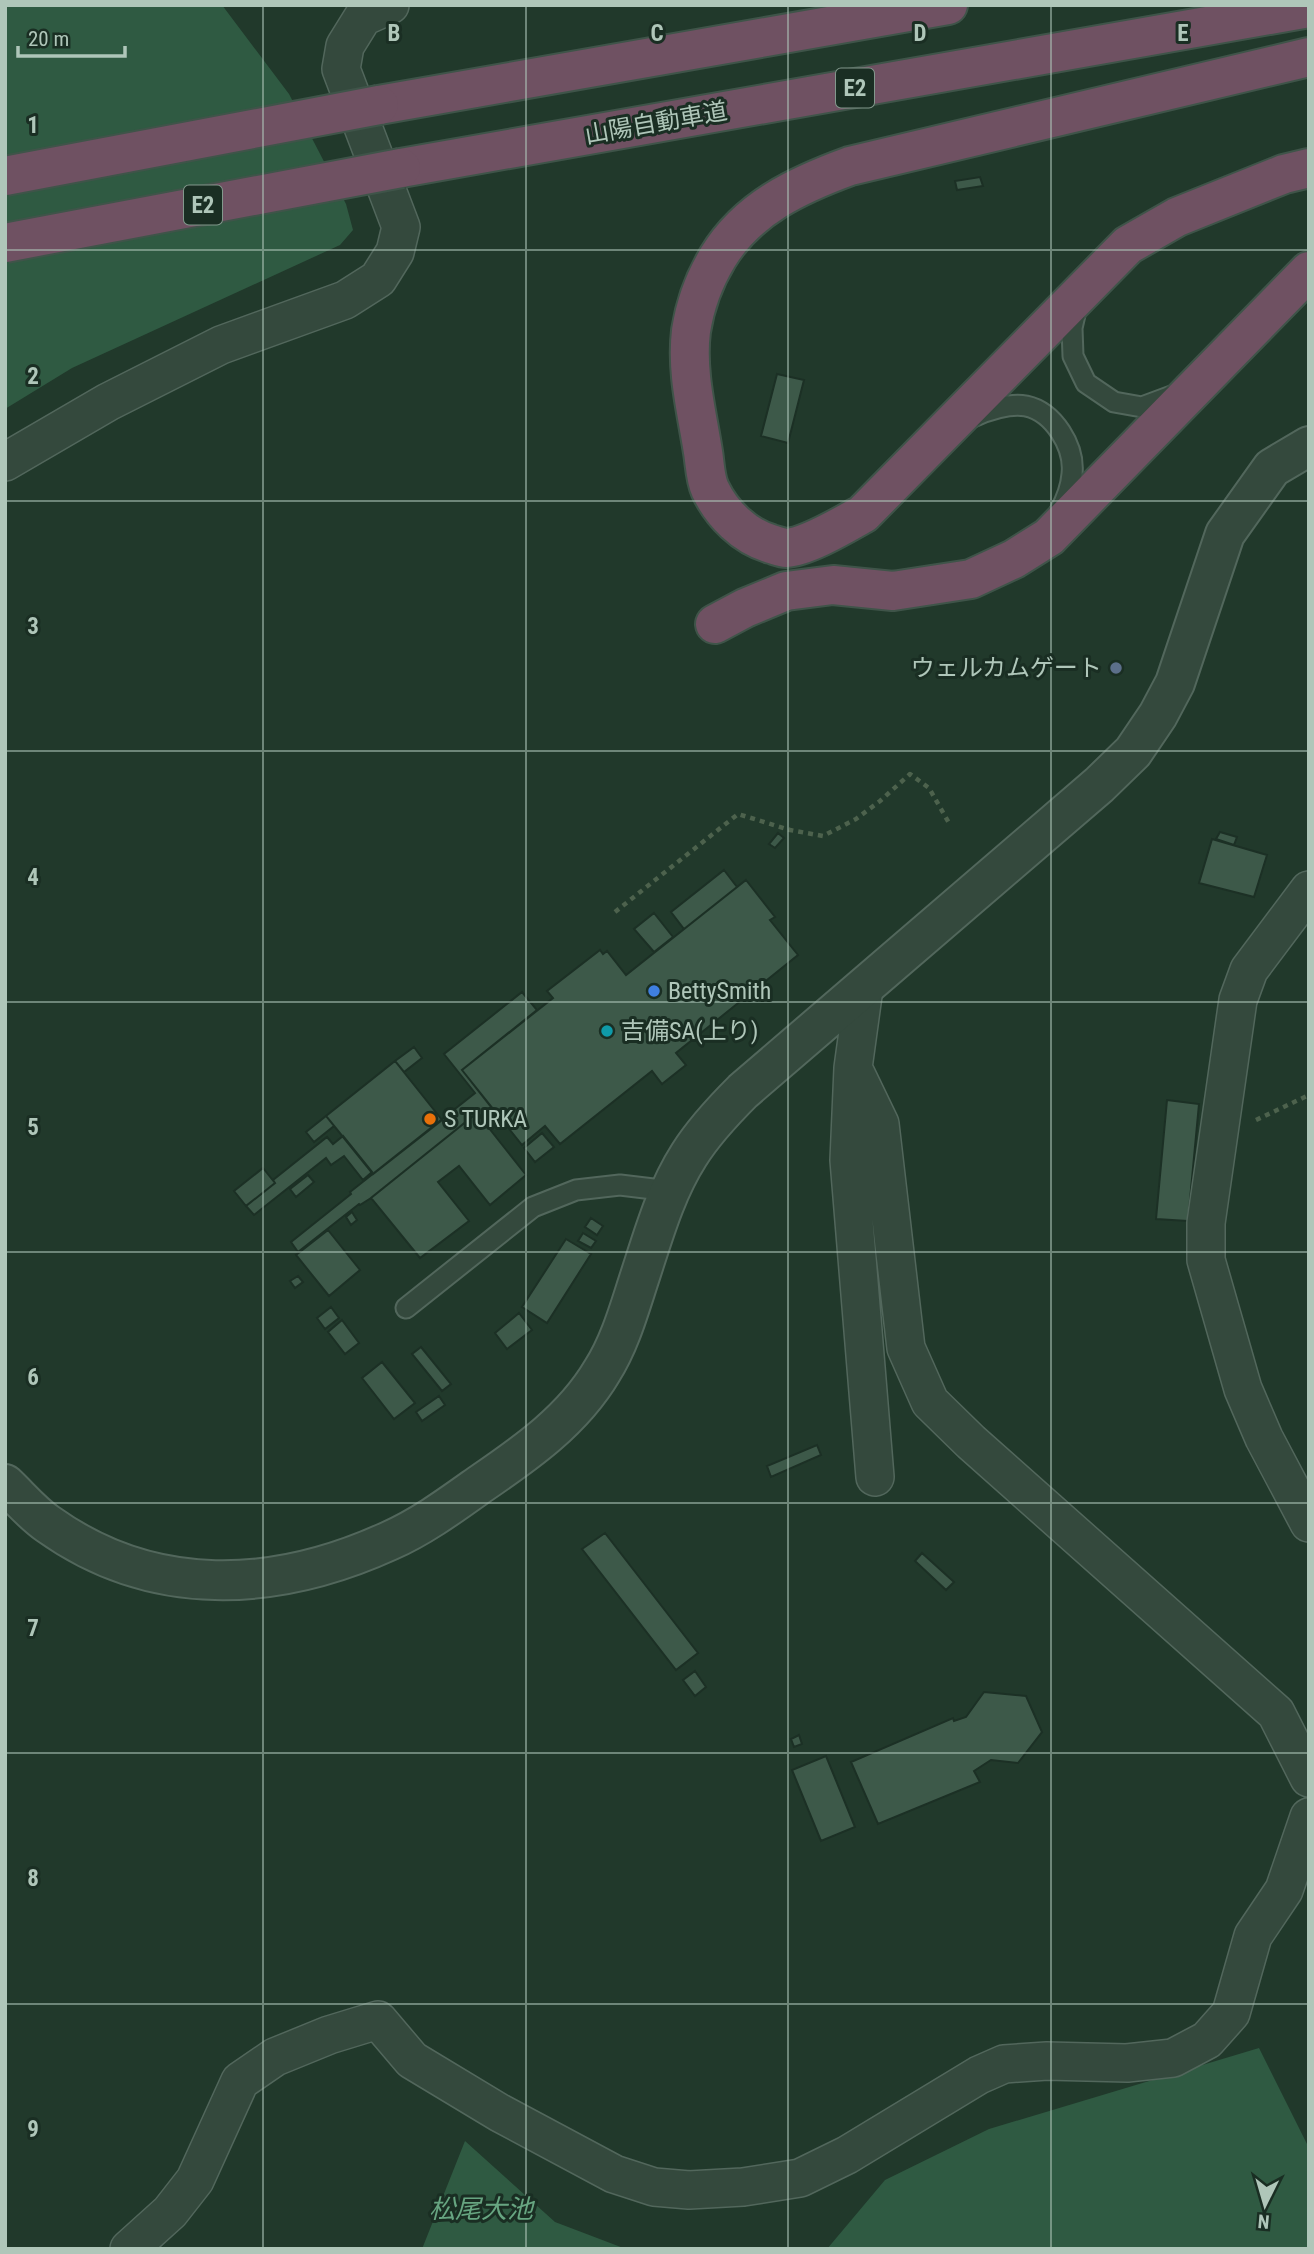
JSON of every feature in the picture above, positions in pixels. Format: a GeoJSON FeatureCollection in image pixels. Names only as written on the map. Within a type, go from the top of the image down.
{"type":"FeatureCollection","features":[{"type":"Feature","properties":{"kind":"highway"},"geometry":{"type":"LineString","coordinates":[[5,176],[379,105],[948,5]]}},
{"type":"Feature","properties":{"kind":"highway","name":"山陽自動車道"},"geometry":{"type":"LineString","coordinates":[[5,243],[401,167],[1309,8]]}},
{"type":"Feature","properties":{"kind":"highway"},"geometry":{"type":"LineString","coordinates":[[1309,57],[850,166],[807,182],[780,196],[758,212],[720,255],[704,284],[696,307],[691,331],[691,381],[709,487],[727,517],[757,540],[786,548],[817,538],[863,514],[1128,245],[1177,216],[1284,174],[1309,168]]}},
{"type":"Feature","properties":{"kind":"highway"},"geometry":{"type":"LineString","coordinates":[[715,624],[786,591],[833,585],[893,591],[971,579],[1014,559],[1049,537],[1309,271]]}},
{"type":"Feature","properties":{"kind":"street"},"geometry":{"type":"LineString","coordinates":[[5,462],[108,402],[220,345],[345,300],[378,279],[395,252],[401,227],[341,69],[345,46],[366,9]]}},
{"type":"Feature","properties":{"kind":"street"},"geometry":{"type":"LineString","coordinates":[[5,1484],[46,1523],[95,1553],[135,1569],[176,1577],[219,1581],[260,1579],[316,1568],[390,1541],[452,1504],[526,1453],[573,1411],[603,1370],[622,1328],[670,1191],[688,1156],[714,1121],[743,1091],[1099,785],[1133,752],[1158,715],[1175,683],[1225,534],[1272,468],[1309,446]]}},
{"type":"Feature","properties":{"kind":"street"},"geometry":{"type":"LineString","coordinates":[[1309,890],[1249,970],[1238,1000],[1206,1223],[1206,1260],[1243,1389],[1264,1438],[1309,1523]]}},
{"type":"Feature","properties":{"kind":"street"},"geometry":{"type":"LineString","coordinates":[[864,988],[853,1068],[849,1160],[875,1477]]}},
{"type":"Feature","properties":{"kind":"street"},"geometry":{"type":"LineString","coordinates":[[853,1068],[880,1124],[906,1348],[930,1402],[971,1442],[1276,1713],[1309,1778]]}},
{"type":"Feature","properties":{"kind":"street"},"geometry":{"type":"LineString","coordinates":[[129,2249],[170,2212],[195,2180],[240,2081],[275,2057],[329,2035],[378,2020],[412,2060],[500,2113],[614,2174],[654,2187],[689,2190],[743,2187],[800,2178],[847,2155],[979,2075],[1004,2064],[1047,2061],[1127,2063],[1172,2058],[1207,2040],[1231,2013],[1253,1936],[1284,1890],[1309,1817]]}},
{"type":"Feature","properties":{"kind":"lane"},"geometry":{"type":"LineString","coordinates":[[1080,292],[1072,328],[1073,356],[1086,383],[1114,402],[1142,407],[1194,388]]}},
{"type":"Feature","properties":{"kind":"lane"},"geometry":{"type":"LineString","coordinates":[[944,431],[990,408],[1026,406],[1051,419],[1067,443],[1073,472],[1067,497],[1049,537]]}},
{"type":"Feature","properties":{"kind":"lane"},"geometry":{"type":"LineString","coordinates":[[406,1308],[533,1207],[576,1190],[620,1185],[670,1191]]}},
{"type":"Feature","properties":{"kind":"path"},"geometry":{"type":"LineString","coordinates":[[615,912],[738,814],[790,830],[822,836],[856,819],[910,774],[929,788],[949,823]]}},
{"type":"Feature","properties":{"kind":"path"},"geometry":{"type":"LineString","coordinates":[[1218,1138],[1309,1095]]}},
{"type":"Feature","properties":{"kind":"water"},"geometry":{"type":"Polygon","coordinates":[[[5,5],[222,5],[289,94],[346,204],[353,230],[340,245],[72,368],[5,409],[5,5]]]}},
{"type":"Feature","properties":{"kind":"water"},"geometry":{"type":"Polygon","coordinates":[[[1259,2048],[1309,2148],[1309,2249],[827,2249],[885,2180],[989,2129],[1259,2048]]]}},
{"type":"Feature","properties":{"kind":"water","name":"松尾大池"},"geometry":{"type":"Polygon","coordinates":[[[465,2141],[555,2222],[626,2249],[422,2249],[465,2141]]]}},
{"type":"Feature","properties":{"kind":"building"},"geometry":{"type":"Polygon","coordinates":[[[980,177],[983,186],[957,190],[955,181],[980,177]]]}},
{"type":"Feature","properties":{"kind":"building"},"geometry":{"type":"Polygon","coordinates":[[[777,374],[804,380],[788,443],[761,436],[777,374]]]}},
{"type":"Feature","properties":{"kind":"building"},"geometry":{"type":"Polygon","coordinates":[[[1220,832],[1237,837],[1234,845],[1216,839],[1220,832]]]}},
{"type":"Feature","properties":{"kind":"building"},"geometry":{"type":"Polygon","coordinates":[[[778,833],[784,838],[775,848],[769,844],[778,833]]]}},
{"type":"Feature","properties":{"kind":"building"},"geometry":{"type":"Polygon","coordinates":[[[1212,839],[1267,855],[1254,897],[1199,883],[1212,839]]]}},
{"type":"Feature","properties":{"kind":"building"},"geometry":{"type":"Polygon","coordinates":[[[724,870],[737,887],[684,929],[671,912],[724,870]]]}},
{"type":"Feature","properties":{"kind":"building","name":"吉備SA(上り)"},"geometry":{"type":"Polygon","coordinates":[[[746,880],[775,917],[770,920],[798,955],[676,1053],[686,1065],[662,1084],[652,1071],[560,1144],[545,1126],[522,1145],[462,1070],[553,998],[547,991],[600,950],[603,954],[607,951],[626,975],[746,880]]]}},
{"type":"Feature","properties":{"kind":"building"},"geometry":{"type":"Polygon","coordinates":[[[654,913],[673,937],[654,952],[634,929],[654,913]]]}},
{"type":"Feature","properties":{"kind":"building"},"geometry":{"type":"Polygon","coordinates":[[[522,992],[537,1010],[462,1070],[491,1107],[480,1116],[477,1113],[371,1198],[359,1204],[298,1252],[291,1242],[475,1093],[444,1054],[522,992]]]}},
{"type":"Feature","properties":{"kind":"building"},"geometry":{"type":"Polygon","coordinates":[[[414,1047],[422,1058],[404,1072],[395,1061],[414,1047]]]}},
{"type":"Feature","properties":{"kind":"building"},"geometry":{"type":"Polygon","coordinates":[[[395,1061],[442,1120],[373,1174],[326,1116],[395,1061]]]}},
{"type":"Feature","properties":{"kind":"building"},"geometry":{"type":"Polygon","coordinates":[[[1167,1100],[1199,1104],[1188,1221],[1156,1219],[1167,1100]]]}},
{"type":"Feature","properties":{"kind":"building"},"geometry":{"type":"Polygon","coordinates":[[[477,1113],[526,1175],[490,1205],[459,1166],[438,1182],[469,1221],[420,1258],[371,1198],[477,1113]]]}},
{"type":"Feature","properties":{"kind":"building"},"geometry":{"type":"Polygon","coordinates":[[[326,1116],[334,1126],[314,1142],[306,1132],[326,1116]]]}},
{"type":"Feature","properties":{"kind":"building"},"geometry":{"type":"Polygon","coordinates":[[[542,1133],[554,1147],[535,1162],[524,1148],[542,1133]]]}},
{"type":"Feature","properties":{"kind":"building"},"geometry":{"type":"Polygon","coordinates":[[[343,1136],[372,1172],[363,1180],[344,1156],[331,1165],[326,1158],[254,1215],[246,1206],[275,1183],[273,1180],[327,1137],[333,1144],[343,1136]]]}},
{"type":"Feature","properties":{"kind":"building"},"geometry":{"type":"Polygon","coordinates":[[[263,1168],[275,1183],[246,1206],[234,1191],[263,1168]]]}},
{"type":"Feature","properties":{"kind":"building"},"geometry":{"type":"Polygon","coordinates":[[[308,1175],[314,1182],[296,1197],[290,1189],[308,1175]]]}},
{"type":"Feature","properties":{"kind":"building"},"geometry":{"type":"Polygon","coordinates":[[[352,1212],[357,1220],[351,1225],[346,1217],[352,1212]]]}},
{"type":"Feature","properties":{"kind":"building"},"geometry":{"type":"Polygon","coordinates":[[[591,1218],[603,1226],[597,1235],[585,1227],[591,1218]]]}},
{"type":"Feature","properties":{"kind":"building"},"geometry":{"type":"Polygon","coordinates":[[[328,1230],[360,1270],[329,1296],[296,1255],[328,1230]]]}},
{"type":"Feature","properties":{"kind":"building"},"geometry":{"type":"Polygon","coordinates":[[[583,1233],[596,1241],[591,1248],[578,1241],[583,1233]]]}},
{"type":"Feature","properties":{"kind":"building"},"geometry":{"type":"Polygon","coordinates":[[[566,1239],[591,1254],[547,1323],[522,1307],[566,1239]]]}},
{"type":"Feature","properties":{"kind":"building"},"geometry":{"type":"Polygon","coordinates":[[[298,1276],[303,1282],[295,1288],[290,1281],[298,1276]]]}},
{"type":"Feature","properties":{"kind":"building"},"geometry":{"type":"Polygon","coordinates":[[[331,1307],[339,1318],[325,1329],[317,1318],[331,1307]]]}},
{"type":"Feature","properties":{"kind":"building"},"geometry":{"type":"Polygon","coordinates":[[[519,1313],[532,1330],[507,1349],[495,1333],[519,1313]]]}},
{"type":"Feature","properties":{"kind":"building"},"geometry":{"type":"Polygon","coordinates":[[[342,1320],[359,1343],[345,1354],[328,1332],[342,1320]]]}},
{"type":"Feature","properties":{"kind":"building"},"geometry":{"type":"Polygon","coordinates":[[[421,1347],[451,1384],[442,1391],[412,1354],[421,1347]]]}},
{"type":"Feature","properties":{"kind":"building"},"geometry":{"type":"Polygon","coordinates":[[[382,1362],[415,1403],[394,1419],[362,1378],[382,1362]]]}},
{"type":"Feature","properties":{"kind":"building"},"geometry":{"type":"Polygon","coordinates":[[[439,1396],[445,1405],[422,1421],[416,1412],[439,1396]]]}},
{"type":"Feature","properties":{"kind":"building"},"geometry":{"type":"Polygon","coordinates":[[[817,1445],[821,1455],[771,1477],[767,1466],[817,1445]]]}},
{"type":"Feature","properties":{"kind":"building"},"geometry":{"type":"Polygon","coordinates":[[[605,1533],[698,1653],[676,1670],[582,1549],[605,1533]]]}},
{"type":"Feature","properties":{"kind":"building"},"geometry":{"type":"Polygon","coordinates":[[[922,1553],[954,1582],[946,1590],[915,1561],[922,1553]]]}},
{"type":"Feature","properties":{"kind":"building"},"geometry":{"type":"Polygon","coordinates":[[[695,1671],[706,1687],[695,1696],[683,1680],[695,1671]]]}},
{"type":"Feature","properties":{"kind":"building"},"geometry":{"type":"Polygon","coordinates":[[[984,1692],[1026,1696],[1042,1732],[1018,1763],[991,1760],[974,1771],[980,1782],[878,1824],[851,1762],[953,1718],[954,1721],[966,1717],[984,1692]]]}},
{"type":"Feature","properties":{"kind":"building"},"geometry":{"type":"Polygon","coordinates":[[[799,1735],[802,1744],[794,1747],[791,1739],[799,1735]]]}},
{"type":"Feature","properties":{"kind":"building"},"geometry":{"type":"Polygon","coordinates":[[[826,1756],[855,1827],[821,1841],[792,1770],[826,1756]]]}},
{"type":"Feature","properties":{"kind":"place","name":"ウェルカムゲート"},"geometry":{"type":"Point","coordinates":[1116,668]}},
{"type":"Feature","properties":{"kind":"place","name":"BettySmith"},"geometry":{"type":"Point","coordinates":[654,991]}},
{"type":"Feature","properties":{"kind":"place","name":"吉備SA(上り)"},"geometry":{"type":"Point","coordinates":[607,1031]}},
{"type":"Feature","properties":{"kind":"place","name":"S TURKA"},"geometry":{"type":"Point","coordinates":[430,1119]}}]}
